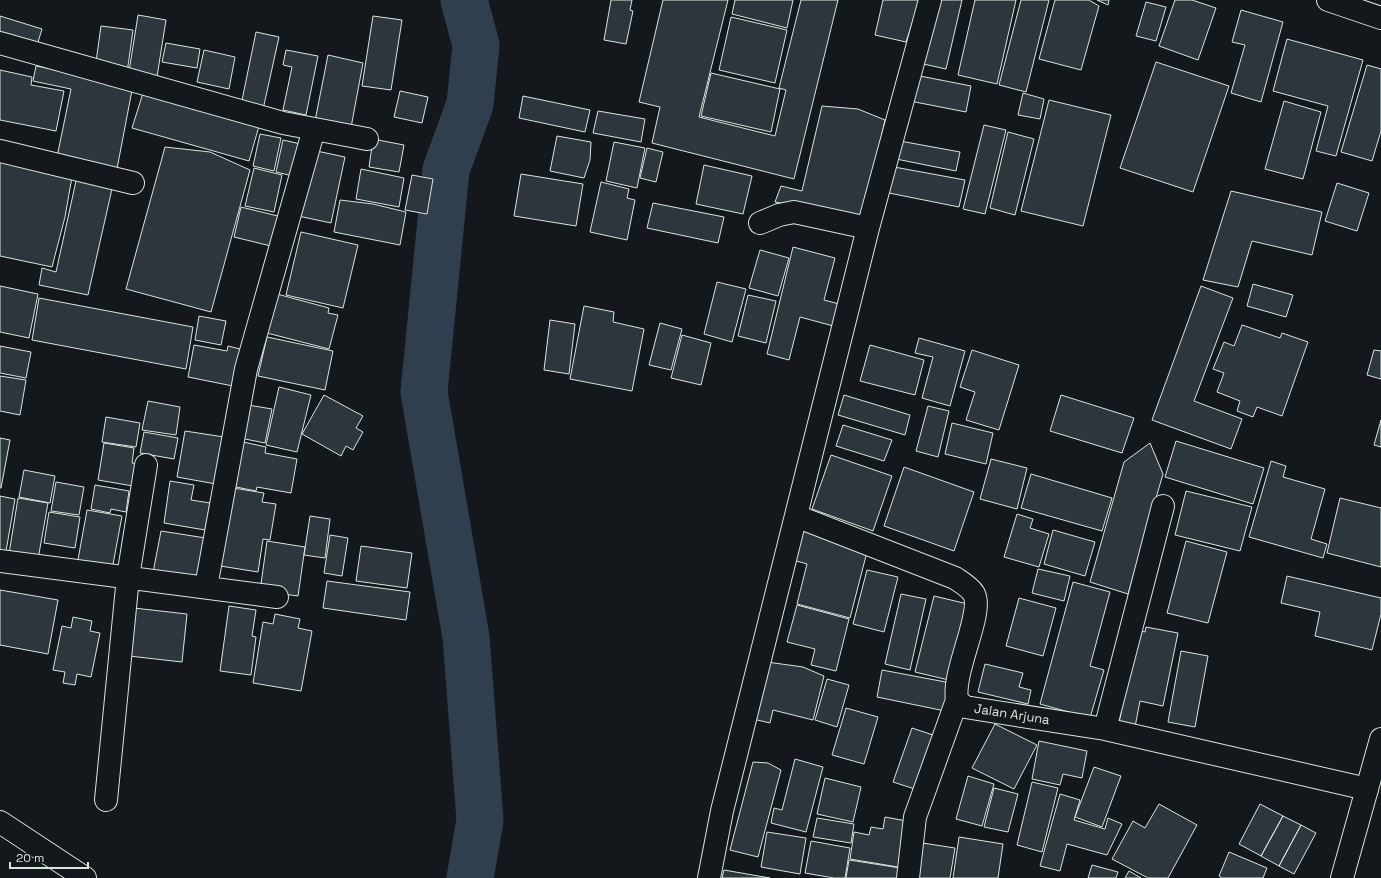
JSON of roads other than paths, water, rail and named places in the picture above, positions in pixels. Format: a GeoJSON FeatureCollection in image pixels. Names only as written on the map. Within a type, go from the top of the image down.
{"type":"FeatureCollection","features":[{"type":"Feature","properties":{"kind":"street"},"geometry":{"type":"LineString","coordinates":[[709,878],[722,811],[868,228],[930,0]]}},
{"type":"Feature","properties":{"kind":"street"},"geometry":{"type":"LineString","coordinates":[[1328,0],[1381,18]]}},
{"type":"Feature","properties":{"kind":"street"},"geometry":{"type":"LineString","coordinates":[[0,43],[283,123],[367,139]]}},
{"type":"Feature","properties":{"kind":"street"},"geometry":{"type":"LineString","coordinates":[[206,587],[246,369],[314,129]]}},
{"type":"Feature","properties":{"kind":"street"},"geometry":{"type":"LineString","coordinates":[[0,151],[133,183]]}},
{"type":"Feature","properties":{"kind":"street"},"geometry":{"type":"LineString","coordinates":[[760,223],[779,215],[794,212],[868,228]]}},
{"type":"Feature","properties":{"kind":"street"},"geometry":{"type":"LineString","coordinates":[[106,800],[128,577],[146,465]]}},
{"type":"Feature","properties":{"kind":"street"},"geometry":{"type":"LineString","coordinates":[[1106,729],[1163,506]]}},
{"type":"Feature","properties":{"kind":"street","name":"Jalan Arjuna"},"geometry":{"type":"LineString","coordinates":[[796,516],[955,578],[974,593],[976,607],[957,678],[957,700],[965,707],[1106,729],[1374,792]]}},
{"type":"Feature","properties":{"kind":"street"},"geometry":{"type":"LineString","coordinates":[[0,561],[277,597]]}},
{"type":"Feature","properties":{"kind":"street"},"geometry":{"type":"LineString","coordinates":[[908,878],[915,817],[957,700]]}},
{"type":"Feature","properties":{"kind":"street"},"geometry":{"type":"LineString","coordinates":[[1342,878],[1374,792],[1381,739]]}},
{"type":"Feature","properties":{"kind":"street"},"geometry":{"type":"LineString","coordinates":[[0,822],[85,878]]}},
{"type":"Feature","properties":{"kind":"waterway"},"geometry":{"type":"LineString","coordinates":[[464,0],[476,45],[470,104],[446,170],[424,392],[466,637],[480,820],[470,878]]}}]}
